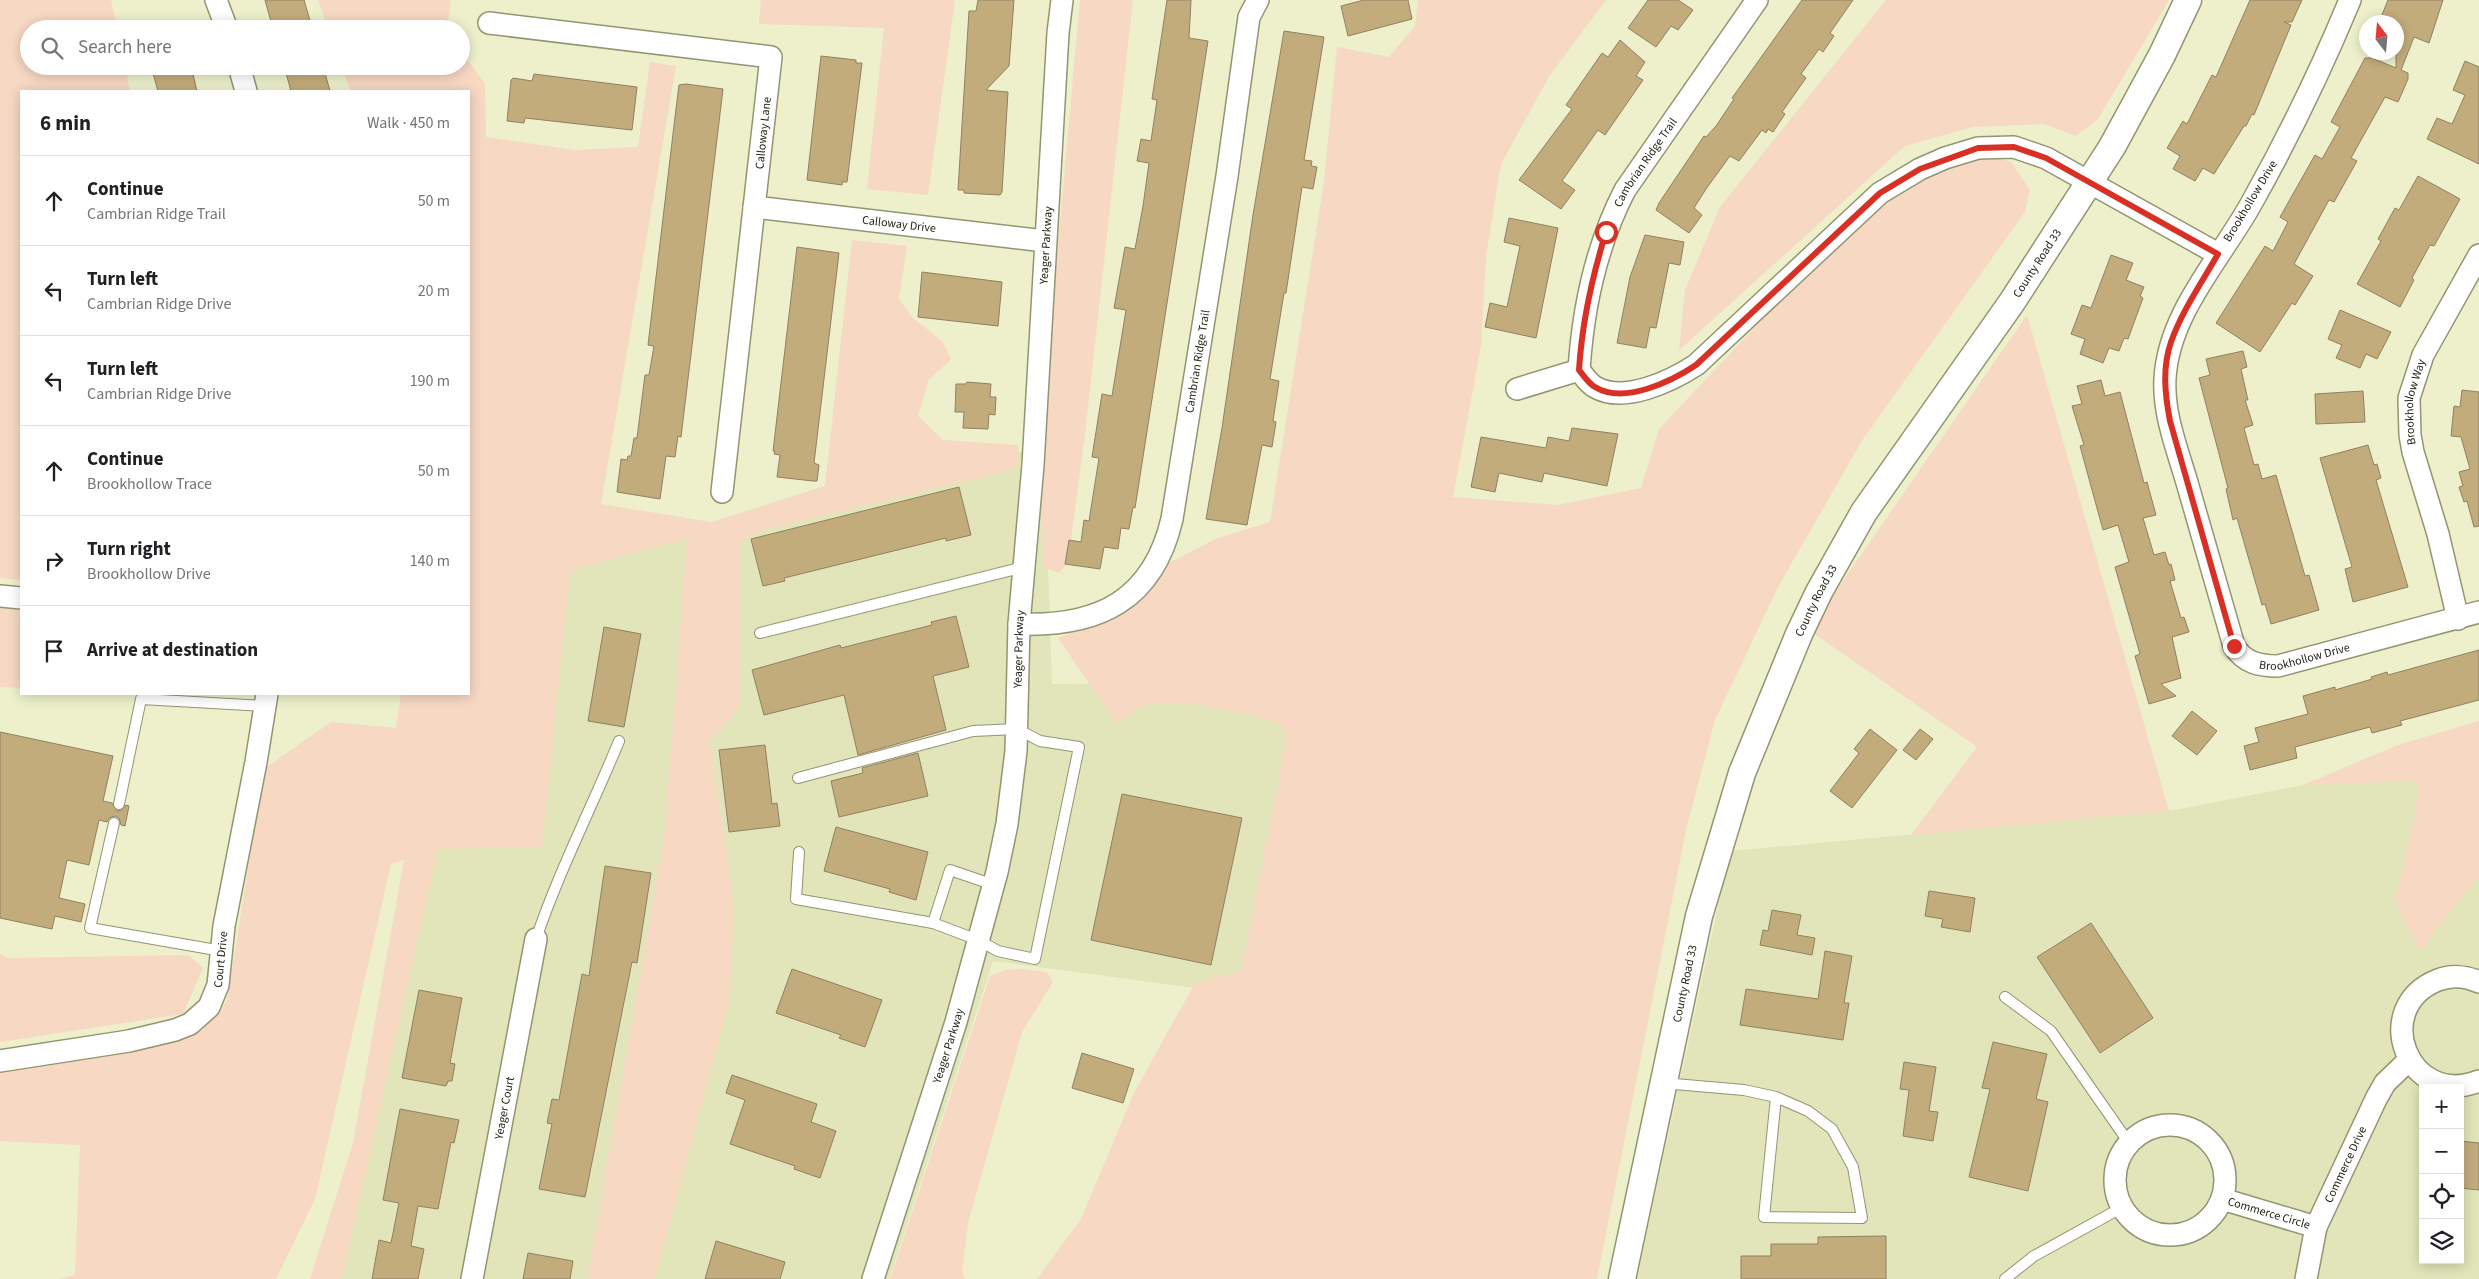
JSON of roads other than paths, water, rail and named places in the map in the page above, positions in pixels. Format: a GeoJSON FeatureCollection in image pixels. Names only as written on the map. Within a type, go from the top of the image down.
{"type":"FeatureCollection","features":[{"type":"Feature","properties":{"kind":"street"},"geometry":{"type":"LineString","coordinates":[[216,0],[223,20]]}},
{"type":"Feature","properties":{"kind":"street","name":"Yeager Parkway"},"geometry":{"type":"LineString","coordinates":[[872,1279],[956,1022],[994,885],[1013,786],[1017,729],[1019,624],[1033,465],[1058,33],[1062,0]]}},
{"type":"Feature","properties":{"kind":"street","name":"Cambrian Ridge Trail"},"geometry":{"type":"LineString","coordinates":[[1019,624],[1051,625],[1068,623],[1100,613],[1120,603],[1151,572],[1164,548],[1172,519],[1225,186],[1249,17],[1258,0]]}},
{"type":"Feature","properties":{"kind":"street","name":"Cambrian Ridge Trail"},"geometry":{"type":"LineString","coordinates":[[1579,370],[1580,342],[1596,264],[1615,210],[1625,190],[1757,0]]}},
{"type":"Feature","properties":{"kind":"street","name":"County Road 33"},"geometry":{"type":"LineString","coordinates":[[1622,1279],[1662,1083],[1699,916],[1726,821],[1742,773],[1799,634],[1819,592],[1864,512],[2017,293],[2112,147],[2162,55],[2188,0]]}},
{"type":"Feature","properties":{"kind":"street","name":"Brookhollow Drive"},"geometry":{"type":"LineString","coordinates":[[2350,0],[2314,84],[2281,150],[2250,207],[2218,254],[2170,343],[2165,377],[2165,394],[2170,421],[2234,646],[2239,654],[2255,664],[2278,666],[2479,612]]}},
{"type":"Feature","properties":{"kind":"street","name":"Calloway Lane"},"geometry":{"type":"LineString","coordinates":[[489,23],[771,57],[722,492]]}},
{"type":"Feature","properties":{"kind":"street"},"geometry":{"type":"LineString","coordinates":[[242,75],[246,90]]}},
{"type":"Feature","properties":{"kind":"street"},"geometry":{"type":"LineString","coordinates":[[1517,389],[1579,370],[1595,387],[1616,393],[1650,388],[1681,375],[1696,365],[1880,193],[1920,169],[1945,158],[1978,148],[2014,147],[2046,158],[2218,254]]}},
{"type":"Feature","properties":{"kind":"street","name":"Calloway Drive"},"geometry":{"type":"LineString","coordinates":[[754,207],[1045,242]]}},
{"type":"Feature","properties":{"kind":"street","name":"Brookhollow Way"},"geometry":{"type":"LineString","coordinates":[[2458,619],[2438,534],[2413,452],[2410,435],[2409,398],[2423,355],[2479,255]]}},
{"type":"Feature","properties":{"kind":"street"},"geometry":{"type":"LineString","coordinates":[[0,596],[20,598]]}},
{"type":"Feature","properties":{"kind":"street","name":"Court Drive"},"geometry":{"type":"LineString","coordinates":[[0,1061],[129,1040],[190,1024],[209,1007],[215,996],[234,869],[256,762],[266,700]]}},
{"type":"Feature","properties":{"kind":"street","name":"Yeager Court"},"geometry":{"type":"LineString","coordinates":[[472,1279],[536,939]]}},
{"type":"Feature","properties":{"kind":"street"},"geometry":{"type":"LineString","coordinates":[[2479,982],[2459,976],[2444,978],[2430,983],[2418,992],[2409,1004],[2403,1017],[2401,1032],[2403,1047],[2410,1060],[2424,1075],[2442,1085],[2456,1086],[2479,1081]]}},
{"type":"Feature","properties":{"kind":"street","name":"Commerce Drive"},"geometry":{"type":"LineString","coordinates":[[2306,1279],[2316,1227],[2376,1099],[2385,1083],[2410,1060]]}},
{"type":"Feature","properties":{"kind":"street"},"geometry":{"type":"LineString","coordinates":[[2173,1125],[2188,1128],[2200,1134],[2209,1142],[2221,1161],[2225,1181],[2222,1200],[2203,1224],[2190,1231],[2176,1234],[2149,1231],[2134,1222],[2121,1208],[2114,1185],[2119,1157],[2136,1136],[2158,1127],[2173,1125]]}},
{"type":"Feature","properties":{"kind":"street","name":"Commerce Circle"},"geometry":{"type":"LineString","coordinates":[[2222,1200],[2316,1227]]}},
{"type":"Feature","properties":{"kind":"lane"},"geometry":{"type":"LineString","coordinates":[[760,633],[1024,567]]}},
{"type":"Feature","properties":{"kind":"lane"},"geometry":{"type":"LineString","coordinates":[[118,804],[141,699],[266,700]]}},
{"type":"Feature","properties":{"kind":"lane"},"geometry":{"type":"LineString","coordinates":[[798,778],[973,731],[1017,729],[1040,741],[1079,748],[1035,958],[998,951],[978,940],[933,922],[796,898],[799,852]]}},
{"type":"Feature","properties":{"kind":"lane"},"geometry":{"type":"LineString","coordinates":[[536,939],[552,893],[600,790],[619,741]]}},
{"type":"Feature","properties":{"kind":"lane"},"geometry":{"type":"LineString","coordinates":[[114,823],[90,928],[222,950]]}},
{"type":"Feature","properties":{"kind":"lane"},"geometry":{"type":"LineString","coordinates":[[933,922],[950,870],[994,885]]}},
{"type":"Feature","properties":{"kind":"lane"},"geometry":{"type":"LineString","coordinates":[[2005,997],[2051,1031],[2129,1143]]}},
{"type":"Feature","properties":{"kind":"lane"},"geometry":{"type":"LineString","coordinates":[[1662,1083],[1744,1090],[1776,1097],[1808,1111],[1832,1129],[1853,1167],[1862,1218],[1764,1218],[1776,1097]]}},
{"type":"Feature","properties":{"kind":"lane"},"geometry":{"type":"LineString","coordinates":[[2005,1279],[2034,1256],[2121,1208]]}}]}
